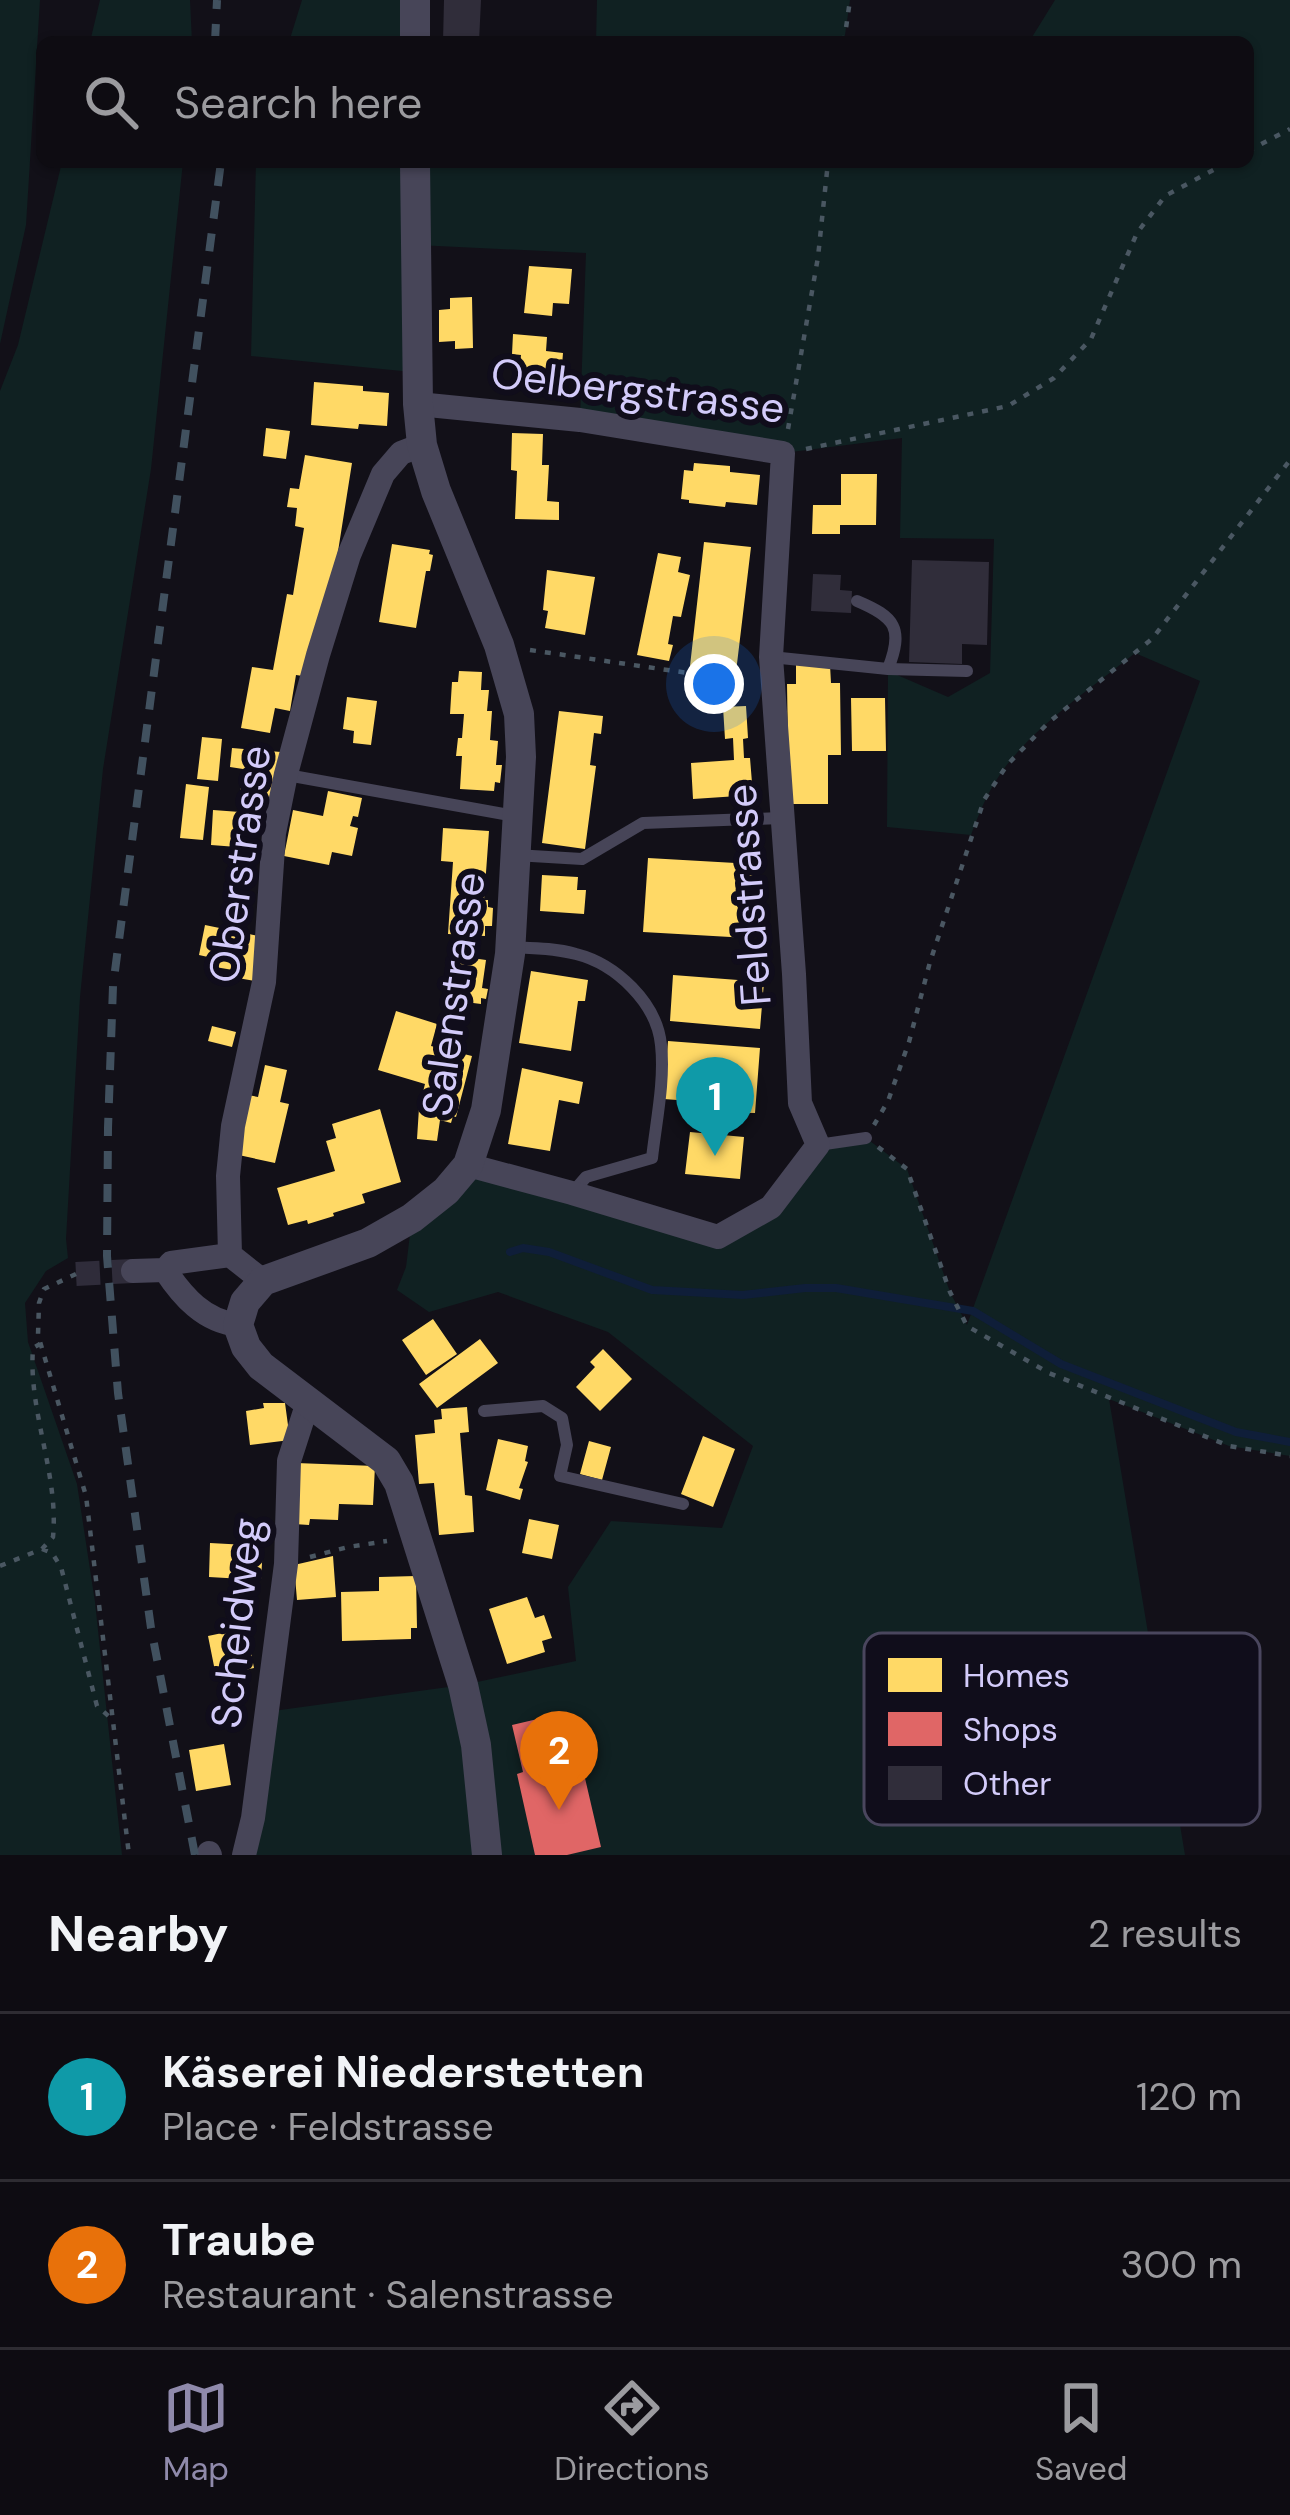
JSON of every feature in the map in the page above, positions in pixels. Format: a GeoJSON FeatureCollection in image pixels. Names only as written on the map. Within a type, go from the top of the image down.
{"type":"FeatureCollection","features":[{"type":"Feature","properties":{"kind":"street"},"geometry":{"type":"LineString","coordinates":[[415,36],[416,0]]}},
{"type":"Feature","properties":{"kind":"street","name":"Salenstrasse"},"geometry":{"type":"LineString","coordinates":[[262,1281],[368,1243],[397,1227],[446,1191],[468,1165],[486,1110],[511,947],[519,714],[499,645],[422,446],[415,168]]}},
{"type":"Feature","properties":{"kind":"street","name":"Oelbergstrasse"},"geometry":{"type":"LineString","coordinates":[[418,404],[580,421],[783,453]]}},
{"type":"Feature","properties":{"kind":"street","name":"Oberstrasse"},"geometry":{"type":"LineString","coordinates":[[230,1255],[228,1176],[233,1126],[263,982],[274,833],[286,774],[350,555],[383,474],[401,453],[422,446]]}},
{"type":"Feature","properties":{"kind":"street","name":"Feldstrasse"},"geometry":{"type":"LineString","coordinates":[[783,453],[771,657],[800,1103],[818,1145]]}},
{"type":"Feature","properties":{"kind":"street"},"geometry":{"type":"LineString","coordinates":[[468,1165],[718,1237],[772,1207],[818,1145]]}},
{"type":"Feature","properties":{"kind":"street"},"geometry":{"type":"LineString","coordinates":[[133,1271],[165,1270],[171,1263],[230,1255],[262,1281],[245,1302],[238,1325],[246,1347],[261,1366],[386,1461],[399,1483],[417,1537],[467,1705],[476,1745],[487,1855]]}},
{"type":"Feature","properties":{"kind":"street"},"geometry":{"type":"LineString","coordinates":[[165,1270],[182,1295],[205,1314],[238,1325]]}},
{"type":"Feature","properties":{"kind":"street","name":"Scheidweg"},"geometry":{"type":"LineString","coordinates":[[244,1855],[253,1818],[286,1564],[290,1461],[308,1402]]}},
{"type":"Feature","properties":{"kind":"lane"},"geometry":{"type":"LineString","coordinates":[[857,601],[884,613],[894,625],[895,651],[888,669]]}},
{"type":"Feature","properties":{"kind":"lane"},"geometry":{"type":"LineString","coordinates":[[771,657],[888,669],[967,671]]}},
{"type":"Feature","properties":{"kind":"lane"},"geometry":{"type":"LineString","coordinates":[[286,774],[517,816]]}},
{"type":"Feature","properties":{"kind":"lane"},"geometry":{"type":"LineString","coordinates":[[514,854],[582,859],[643,823],[782,818]]}},
{"type":"Feature","properties":{"kind":"lane"},"geometry":{"type":"LineString","coordinates":[[511,947],[579,954],[607,969],[634,988],[653,1017],[661,1044],[652,1158],[586,1177],[572,1193]]}},
{"type":"Feature","properties":{"kind":"lane"},"geometry":{"type":"LineString","coordinates":[[818,1145],[866,1138]]}},
{"type":"Feature","properties":{"kind":"lane"},"geometry":{"type":"LineString","coordinates":[[484,1411],[543,1406],[562,1418],[567,1445],[560,1476],[683,1504]]}},
{"type":"Feature","properties":{"kind":"path"},"geometry":{"type":"LineString","coordinates":[[845,36],[850,0]]}},
{"type":"Feature","properties":{"kind":"path"},"geometry":{"type":"LineString","coordinates":[[1254,149],[1290,129]]}},
{"type":"Feature","properties":{"kind":"path"},"geometry":{"type":"LineString","coordinates":[[783,453],[818,257],[828,168]]}},
{"type":"Feature","properties":{"kind":"path","name":"Oelbergstrasse"},"geometry":{"type":"LineString","coordinates":[[783,453],[1008,406],[1054,378],[1091,339],[1137,233],[1165,196],[1217,168]]}},
{"type":"Feature","properties":{"kind":"path"},"geometry":{"type":"LineString","coordinates":[[1290,460],[1152,639],[1049,722],[1007,765],[984,800],[930,962],[909,1042],[888,1101],[866,1138],[908,1169],[950,1292],[967,1326],[1049,1373],[1229,1446],[1290,1456]]}},
{"type":"Feature","properties":{"kind":"path"},"geometry":{"type":"LineString","coordinates":[[499,645],[774,686]]}},
{"type":"Feature","properties":{"kind":"path"},"geometry":{"type":"LineString","coordinates":[[76,1274],[44,1289],[38,1335],[86,1496],[129,1855]]}},
{"type":"Feature","properties":{"kind":"path"},"geometry":{"type":"LineString","coordinates":[[0,1567],[42,1549],[53,1537],[56,1513],[31,1373],[33,1348],[40,1344]]}},
{"type":"Feature","properties":{"kind":"path"},"geometry":{"type":"LineString","coordinates":[[286,1564],[348,1546],[417,1537]]}},
{"type":"Feature","properties":{"kind":"path"},"geometry":{"type":"LineString","coordinates":[[42,1549],[52,1553],[61,1567],[97,1706],[114,1721]]}},
{"type":"Feature","properties":{"kind":"shaded area"},"geometry":{"type":"Polygon","coordinates":[[[0,0],[40,0],[26,225],[0,344],[0,0]]]}},
{"type":"Feature","properties":{"kind":"shaded area"},"geometry":{"type":"Polygon","coordinates":[[[100,0],[190,0],[192,36],[91,36],[100,0]]]}},
{"type":"Feature","properties":{"kind":"shaded area"},"geometry":{"type":"Polygon","coordinates":[[[302,0],[415,0],[415,36],[291,36],[302,0]]]}},
{"type":"Feature","properties":{"kind":"shaded area"},"geometry":{"type":"Polygon","coordinates":[[[597,0],[850,0],[845,36],[596,36],[597,0]]]}},
{"type":"Feature","properties":{"kind":"shaded area"},"geometry":{"type":"Polygon","coordinates":[[[1055,0],[1290,0],[1290,1456],[1229,1446],[1109,1399],[1148,1633],[864,1633],[864,1825],[1180,1825],[1185,1855],[251,1855],[273,1711],[463,1685],[576,1661],[568,1587],[611,1521],[722,1528],[753,1446],[608,1332],[498,1292],[429,1312],[397,1290],[406,1267],[412,1218],[468,1165],[718,1237],[771,1207],[818,1145],[866,1138],[907,1169],[950,1292],[967,1325],[1200,681],[1135,653],[1020,750],[990,790],[971,835],[887,827],[888,671],[948,697],[990,673],[994,539],[900,538],[902,438],[783,453],[580,420],[586,253],[417,245],[412,372],[251,356],[256,168],[1254,168],[1254,36],[1033,36],[1055,0]]]}},
{"type":"Feature","properties":{"kind":"shaded area"},"geometry":{"type":"Polygon","coordinates":[[[61,168],[182,168],[151,469],[103,769],[80,997],[68,1258],[46,1271],[25,1303],[28,1342],[77,1484],[95,1602],[122,1855],[0,1855],[0,391],[18,345],[61,168]]]}},
{"type":"Feature","properties":{"kind":"building: Homes"},"geometry":{"type":"Polygon","coordinates":[[[529,266],[572,269],[569,304],[553,303],[552,316],[524,313],[529,266]]]}},
{"type":"Feature","properties":{"kind":"building: Homes"},"geometry":{"type":"Polygon","coordinates":[[[472,297],[473,348],[455,349],[455,341],[439,342],[439,310],[450,309],[450,298],[472,297]]]}},
{"type":"Feature","properties":{"kind":"building: Homes"},"geometry":{"type":"Polygon","coordinates":[[[513,334],[547,337],[546,351],[563,353],[560,390],[518,386],[521,355],[512,354],[513,334]]]}},
{"type":"Feature","properties":{"kind":"building: Homes"},"geometry":{"type":"Polygon","coordinates":[[[314,382],[389,393],[387,426],[311,425],[314,382]]]}},
{"type":"Feature","properties":{"kind":"building: Homes"},"geometry":{"type":"Polygon","coordinates":[[[266,428],[290,431],[286,459],[263,456],[266,428]]]}},
{"type":"Feature","properties":{"kind":"building: Homes"},"geometry":{"type":"Polygon","coordinates":[[[512,433],[543,434],[542,465],[549,465],[547,501],[559,502],[559,520],[515,519],[517,471],[511,470],[512,433]]]}},
{"type":"Feature","properties":{"kind":"building: Homes"},"geometry":{"type":"Polygon","coordinates":[[[305,455],[352,463],[330,602],[310,677],[296,675],[290,711],[275,708],[270,733],[241,728],[252,667],[273,670],[287,594],[293,595],[304,528],[295,526],[297,508],[287,507],[290,488],[299,489],[305,455]]]}},
{"type":"Feature","properties":{"kind":"building: Homes"},"geometry":{"type":"Polygon","coordinates":[[[694,463],[760,475],[757,505],[726,502],[725,507],[681,499],[684,470],[693,471],[694,463]]]}},
{"type":"Feature","properties":{"kind":"building: Homes"},"geometry":{"type":"Polygon","coordinates":[[[841,474],[877,474],[876,525],[840,525],[840,534],[812,534],[813,505],[841,505],[841,474]]]}},
{"type":"Feature","properties":{"kind":"building: Homes"},"geometry":{"type":"Polygon","coordinates":[[[704,542],[751,547],[736,672],[690,666],[704,542]]]}},
{"type":"Feature","properties":{"kind":"building: Homes"},"geometry":{"type":"Polygon","coordinates":[[[392,544],[430,550],[433,555],[416,628],[379,622],[392,544]]]}},
{"type":"Feature","properties":{"kind":"building: Homes"},"geometry":{"type":"Polygon","coordinates":[[[658,553],[681,557],[678,572],[690,575],[681,617],[673,616],[669,661],[637,655],[658,553]]]}},
{"type":"Feature","properties":{"kind":"building: Homes"},"geometry":{"type":"Polygon","coordinates":[[[547,570],[595,577],[585,635],[545,628],[547,570]]]}},
{"type":"Feature","properties":{"kind":"building: Homes"},"geometry":{"type":"Polygon","coordinates":[[[796,665],[830,665],[831,683],[840,683],[841,755],[828,755],[828,804],[789,804],[787,684],[796,684],[796,665]]]}},
{"type":"Feature","properties":{"kind":"building: Homes"},"geometry":{"type":"Polygon","coordinates":[[[459,671],[482,672],[481,690],[489,690],[490,740],[498,741],[496,765],[502,765],[494,791],[460,789],[462,756],[456,756],[464,714],[450,714],[452,682],[458,682],[459,671]]]}},
{"type":"Feature","properties":{"kind":"building: Homes"},"geometry":{"type":"Polygon","coordinates":[[[347,697],[377,701],[371,745],[353,743],[354,731],[343,729],[347,697]]]}},
{"type":"Feature","properties":{"kind":"building: Homes"},"geometry":{"type":"Polygon","coordinates":[[[851,698],[885,698],[886,751],[852,751],[851,698]]]}},
{"type":"Feature","properties":{"kind":"building: Homes"},"geometry":{"type":"Polygon","coordinates":[[[746,706],[744,758],[750,758],[753,795],[693,799],[691,763],[734,760],[733,738],[725,739],[723,707],[746,706]]]}},
{"type":"Feature","properties":{"kind":"building: Homes"},"geometry":{"type":"Polygon","coordinates":[[[559,711],[603,716],[601,734],[594,733],[590,765],[596,766],[585,849],[542,843],[559,711]]]}},
{"type":"Feature","properties":{"kind":"building: Homes"},"geometry":{"type":"Polygon","coordinates":[[[202,737],[222,739],[218,781],[197,779],[202,737]]]}},
{"type":"Feature","properties":{"kind":"building: Homes"},"geometry":{"type":"Polygon","coordinates":[[[232,748],[281,752],[274,800],[240,795],[243,769],[230,767],[232,748]]]}},
{"type":"Feature","properties":{"kind":"building: Homes"},"geometry":{"type":"Polygon","coordinates":[[[186,784],[209,787],[203,840],[180,838],[186,784]]]}},
{"type":"Feature","properties":{"kind":"building: Homes"},"geometry":{"type":"Polygon","coordinates":[[[328,791],[362,798],[358,817],[353,816],[350,826],[358,828],[352,856],[332,852],[329,865],[284,856],[293,810],[323,816],[328,791]]]}},
{"type":"Feature","properties":{"kind":"building: Homes"},"geometry":{"type":"Polygon","coordinates":[[[213,810],[240,812],[237,847],[211,845],[213,810]]]}},
{"type":"Feature","properties":{"kind":"building: Homes"},"geometry":{"type":"Polygon","coordinates":[[[443,828],[489,831],[484,900],[493,908],[492,926],[485,926],[485,936],[448,934],[453,862],[441,861],[443,828]]]}},
{"type":"Feature","properties":{"kind":"building: Homes"},"geometry":{"type":"Polygon","coordinates":[[[648,858],[753,864],[748,938],[643,932],[648,858]]]}},
{"type":"Feature","properties":{"kind":"building: Homes"},"geometry":{"type":"Polygon","coordinates":[[[542,875],[578,877],[577,890],[586,890],[584,914],[540,911],[542,875]]]}},
{"type":"Feature","properties":{"kind":"building: Homes"},"geometry":{"type":"Polygon","coordinates":[[[205,925],[259,936],[255,981],[232,977],[233,970],[215,967],[217,959],[199,955],[205,925]]]}},
{"type":"Feature","properties":{"kind":"building: Homes"},"geometry":{"type":"Polygon","coordinates":[[[457,948],[473,950],[472,958],[486,960],[482,988],[488,989],[481,1004],[450,1000],[457,948]]]}},
{"type":"Feature","properties":{"kind":"building: Homes"},"geometry":{"type":"Polygon","coordinates":[[[531,971],[588,980],[585,1001],[578,1001],[571,1051],[519,1043],[531,971]]]}},
{"type":"Feature","properties":{"kind":"building: Homes"},"geometry":{"type":"Polygon","coordinates":[[[673,975],[764,982],[760,1029],[670,1021],[673,975]]]}},
{"type":"Feature","properties":{"kind":"building: Homes"},"geometry":{"type":"Polygon","coordinates":[[[396,1011],[437,1024],[431,1046],[472,1056],[456,1117],[451,1123],[440,1120],[437,1141],[417,1139],[425,1084],[378,1070],[396,1011]]]}},
{"type":"Feature","properties":{"kind":"building: Homes"},"geometry":{"type":"Polygon","coordinates":[[[212,1026],[236,1032],[232,1047],[208,1041],[212,1026]]]}},
{"type":"Feature","properties":{"kind":"building: Homes"},"geometry":{"type":"Polygon","coordinates":[[[668,1041],[760,1048],[755,1113],[702,1112],[703,1102],[664,1099],[668,1041]]]}},
{"type":"Feature","properties":{"kind":"building: Homes"},"geometry":{"type":"Polygon","coordinates":[[[265,1065],[287,1070],[280,1102],[289,1104],[275,1163],[234,1154],[248,1095],[258,1097],[265,1065]]]}},
{"type":"Feature","properties":{"kind":"building: Homes"},"geometry":{"type":"Polygon","coordinates":[[[522,1068],[583,1082],[579,1104],[559,1100],[550,1151],[508,1144],[522,1068]]]}},
{"type":"Feature","properties":{"kind":"building: Homes"},"geometry":{"type":"Polygon","coordinates":[[[380,1109],[401,1182],[362,1194],[365,1203],[334,1216],[288,1225],[277,1188],[335,1171],[326,1141],[336,1138],[332,1124],[380,1109]]]}},
{"type":"Feature","properties":{"kind":"building: Homes"},"geometry":{"type":"Polygon","coordinates":[[[690,1132],[744,1137],[740,1179],[685,1174],[690,1132]]]}},
{"type":"Feature","properties":{"kind":"building: Homes"},"geometry":{"type":"Polygon","coordinates":[[[433,1319],[457,1354],[426,1375],[402,1340],[433,1319]]]}},
{"type":"Feature","properties":{"kind":"building: Homes"},"geometry":{"type":"Polygon","coordinates":[[[480,1339],[498,1363],[437,1408],[419,1384],[480,1339]]]}},
{"type":"Feature","properties":{"kind":"building: Homes"},"geometry":{"type":"Polygon","coordinates":[[[603,1349],[632,1379],[600,1411],[576,1387],[595,1367],[590,1362],[603,1349]]]}},
{"type":"Feature","properties":{"kind":"building: Homes"},"geometry":{"type":"Polygon","coordinates":[[[263,1403],[285,1403],[290,1440],[250,1445],[246,1411],[264,1408],[263,1403]]]}},
{"type":"Feature","properties":{"kind":"building: Homes"},"geometry":{"type":"Polygon","coordinates":[[[467,1407],[469,1432],[460,1433],[465,1495],[472,1496],[474,1532],[439,1535],[434,1483],[419,1484],[415,1435],[435,1433],[434,1420],[442,1419],[441,1409],[467,1407]]]}},
{"type":"Feature","properties":{"kind":"building: Homes"},"geometry":{"type":"Polygon","coordinates":[[[703,1436],[735,1449],[713,1507],[681,1494],[703,1436]]]}},
{"type":"Feature","properties":{"kind":"building: Homes"},"geometry":{"type":"Polygon","coordinates":[[[498,1439],[528,1446],[520,1500],[486,1490],[498,1439]]]}},
{"type":"Feature","properties":{"kind":"building: Homes"},"geometry":{"type":"Polygon","coordinates":[[[589,1441],[611,1447],[602,1480],[580,1474],[589,1441]]]}},
{"type":"Feature","properties":{"kind":"building: Homes"},"geometry":{"type":"Polygon","coordinates":[[[296,1463],[375,1466],[373,1505],[339,1504],[338,1520],[294,1524],[296,1463]]]}},
{"type":"Feature","properties":{"kind":"building: Homes"},"geometry":{"type":"Polygon","coordinates":[[[529,1519],[559,1525],[552,1559],[522,1553],[529,1519]]]}},
{"type":"Feature","properties":{"kind":"building: Homes"},"geometry":{"type":"Polygon","coordinates":[[[210,1543],[263,1546],[261,1580],[209,1577],[210,1543]]]}},
{"type":"Feature","properties":{"kind":"building: Homes"},"geometry":{"type":"Polygon","coordinates":[[[333,1556],[336,1597],[297,1600],[294,1565],[333,1556]]]}},
{"type":"Feature","properties":{"kind":"building: Homes"},"geometry":{"type":"Polygon","coordinates":[[[416,1576],[417,1628],[411,1628],[411,1639],[342,1641],[341,1592],[379,1591],[379,1577],[416,1576]]]}},
{"type":"Feature","properties":{"kind":"building: Homes"},"geometry":{"type":"Polygon","coordinates":[[[527,1597],[535,1618],[544,1615],[552,1638],[542,1641],[545,1652],[507,1664],[489,1609],[527,1597]]]}},
{"type":"Feature","properties":{"kind":"building: Homes"},"geometry":{"type":"Polygon","coordinates":[[[246,1628],[254,1668],[216,1676],[208,1636],[246,1628]]]}},
{"type":"Feature","properties":{"kind":"building: Homes"},"geometry":{"type":"Polygon","coordinates":[[[224,1744],[231,1785],[196,1791],[189,1750],[224,1744]]]}},
{"type":"Feature","properties":{"kind":"building: Shops"},"geometry":{"type":"Polygon","coordinates":[[[559,1714],[571,1763],[581,1761],[601,1847],[567,1855],[535,1855],[517,1774],[523,1772],[512,1725],[559,1714]]]}},
{"type":"Feature","properties":{"kind":"building: Other"},"geometry":{"type":"Polygon","coordinates":[[[444,0],[481,0],[479,36],[443,36],[444,0]]]}},
{"type":"Feature","properties":{"kind":"building: Other"},"geometry":{"type":"Polygon","coordinates":[[[912,560],[989,562],[987,645],[962,644],[962,664],[909,662],[912,560]]]}},
{"type":"Feature","properties":{"kind":"building: Other"},"geometry":{"type":"Polygon","coordinates":[[[813,574],[841,575],[840,590],[852,591],[851,613],[811,611],[813,574]]]}},
{"type":"Feature","properties":{"kind":"waterway"},"geometry":{"type":"LineString","coordinates":[[510,1252],[523,1248],[549,1252],[652,1290],[743,1295],[836,1288],[973,1311],[1061,1364],[1236,1432],[1290,1442]]}},
{"type":"Feature","properties":{"kind":"tunnel"},"geometry":{"type":"LineString","coordinates":[[76,1274],[133,1271]]}},
{"type":"Feature","properties":{"kind":"railway"},"geometry":{"type":"LineString","coordinates":[[215,36],[217,0]]}},
{"type":"Feature","properties":{"kind":"railway"},"geometry":{"type":"LineString","coordinates":[[195,1855],[151,1628],[118,1393],[107,1256],[108,1128],[113,986],[220,168]]}},
{"type":"Feature","properties":{"kind":"place","name":"Käserei Niederstetten"},"geometry":{"type":"Point","coordinates":[715,1156]}},
{"type":"Feature","properties":{"kind":"place","name":"Traube"},"geometry":{"type":"Point","coordinates":[559,1810]}}]}
